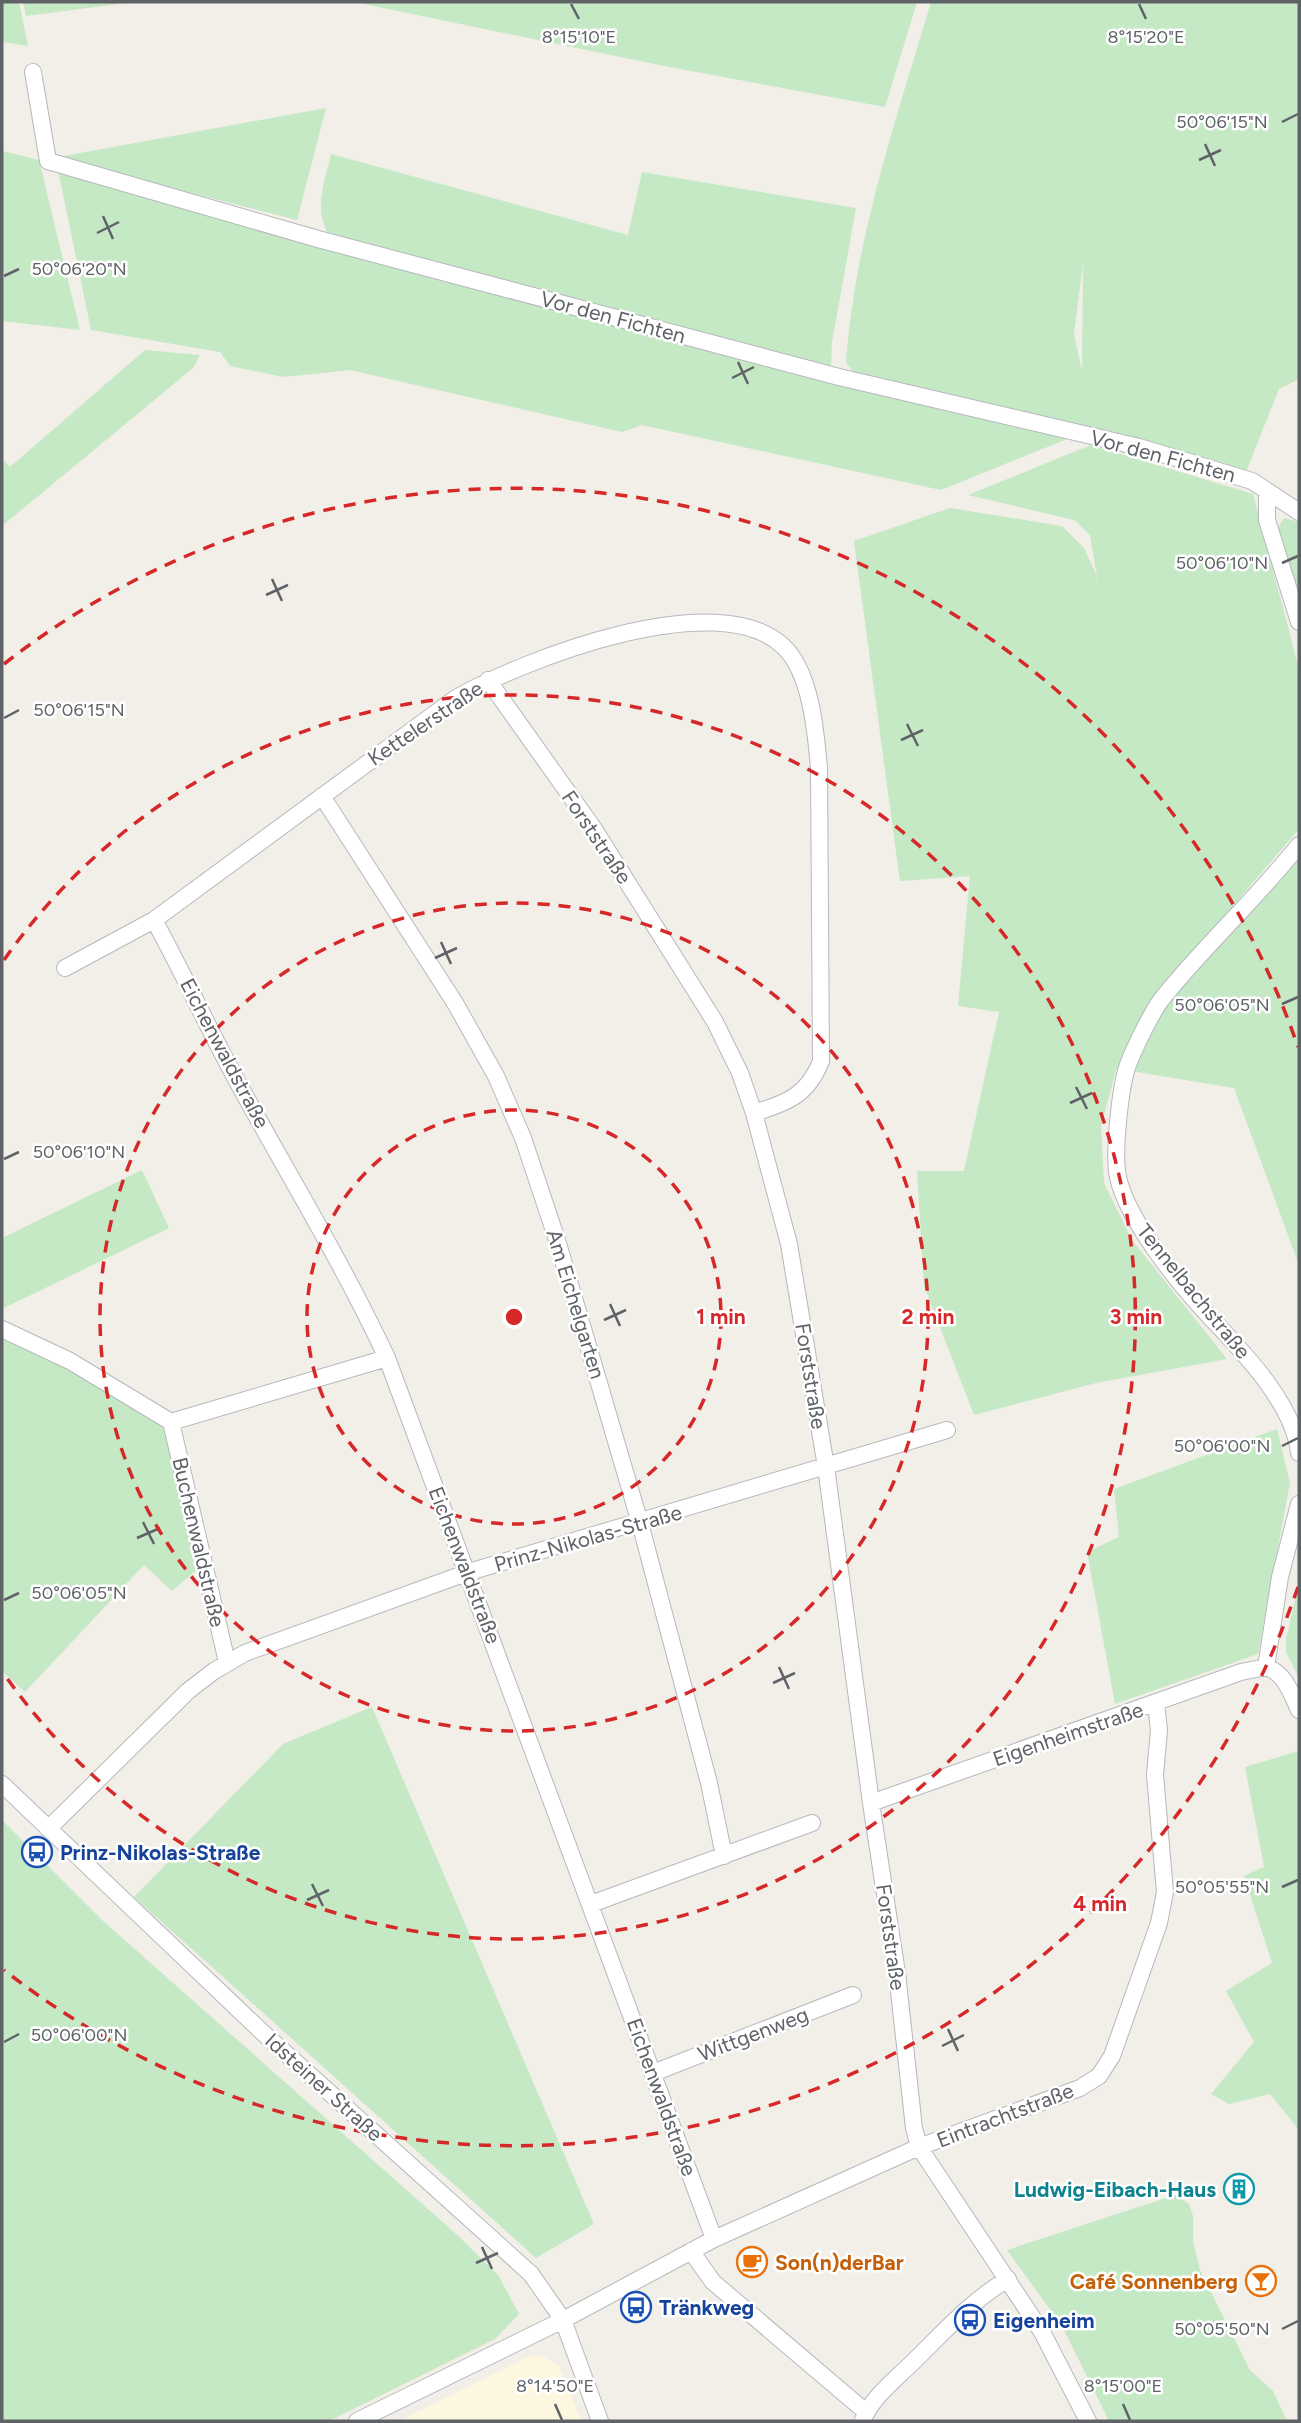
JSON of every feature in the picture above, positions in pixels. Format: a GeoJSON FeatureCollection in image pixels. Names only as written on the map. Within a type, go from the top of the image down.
{"type":"FeatureCollection","features":[{"type":"Feature","properties":{"kind":"street","name":"Vor den Fichten"},"geometry":{"type":"LineString","coordinates":[[33,72],[48,161],[318,239],[826,374],[1139,447],[1252,481],[1267,491]]}},
{"type":"Feature","properties":{"kind":"street"},"geometry":{"type":"LineString","coordinates":[[1267,491],[1299,512]]}},
{"type":"Feature","properties":{"kind":"street"},"geometry":{"type":"LineString","coordinates":[[1267,491],[1267,520],[1299,622]]}},
{"type":"Feature","properties":{"kind":"street","name":"Kettelerstraße"},"geometry":{"type":"LineString","coordinates":[[65,968],[154,920],[456,698],[488,680],[583,644],[653,628],[702,622],[738,624],[764,634],[784,647],[796,665],[809,702],[817,737],[819,768],[821,1061],[814,1080],[799,1095],[779,1106],[754,1113]]}},
{"type":"Feature","properties":{"kind":"street","name":"Forststraße"},"geometry":{"type":"LineString","coordinates":[[488,680],[594,829],[715,1022],[740,1073],[754,1113],[789,1244],[826,1467],[919,2147]]}},
{"type":"Feature","properties":{"kind":"street","name":"Am Eichelgarten"},"geometry":{"type":"LineString","coordinates":[[322,796],[455,1003],[496,1076],[523,1138],[557,1240],[640,1523],[702,1757],[724,1856]]}},
{"type":"Feature","properties":{"kind":"street","name":"Tennelbachstraße"},"geometry":{"type":"LineString","coordinates":[[1299,845],[1160,1002],[1126,1070],[1118,1127],[1117,1175],[1129,1206],[1145,1235],[1271,1389],[1284,1411],[1299,1453]]}},
{"type":"Feature","properties":{"kind":"street","name":"Eichenwaldstraße"},"geometry":{"type":"LineString","coordinates":[[154,920],[241,1089],[296,1182],[364,1309],[387,1358],[714,2239]]}},
{"type":"Feature","properties":{"kind":"street"},"geometry":{"type":"LineString","coordinates":[[2,1329],[70,1361],[172,1422],[387,1358]]}},
{"type":"Feature","properties":{"kind":"street","name":"Buchenwaldstraße"},"geometry":{"type":"LineString","coordinates":[[172,1422],[227,1662]]}},
{"type":"Feature","properties":{"kind":"street","name":"Prinz-Nikolas-Straße"},"geometry":{"type":"LineString","coordinates":[[48,1829],[188,1691],[227,1662],[277,1641],[469,1573],[947,1430]]}},
{"type":"Feature","properties":{"kind":"street"},"geometry":{"type":"LineString","coordinates":[[1299,1504],[1280,1577],[1266,1667],[1274,1669],[1283,1678],[1299,1710]]}},
{"type":"Feature","properties":{"kind":"street","name":"Eigenheimstraße"},"geometry":{"type":"LineString","coordinates":[[871,1804],[1241,1672],[1266,1667]]}},
{"type":"Feature","properties":{"kind":"street","name":"Eintrachtstraße"},"geometry":{"type":"LineString","coordinates":[[563,2320],[714,2239],[919,2147],[1080,2088],[1099,2076],[1112,2056],[1159,1923],[1165,1892],[1154,1775],[1159,1730],[1156,1703]]}},
{"type":"Feature","properties":{"kind":"street","name":"Idsteiner Straße"},"geometry":{"type":"LineString","coordinates":[[2,1784],[261,2031],[531,2274],[563,2320],[600,2421]]}},
{"type":"Feature","properties":{"kind":"street"},"geometry":{"type":"LineString","coordinates":[[591,1905],[812,1824]]}},
{"type":"Feature","properties":{"kind":"street","name":"Wittgenweg"},"geometry":{"type":"LineString","coordinates":[[653,2073],[853,1995]]}},
{"type":"Feature","properties":{"kind":"street"},"geometry":{"type":"LineString","coordinates":[[919,2147],[1042,2332],[1088,2421]]}},
{"type":"Feature","properties":{"kind":"street"},"geometry":{"type":"LineString","coordinates":[[691,2251],[713,2282],[864,2417],[875,2400],[968,2309],[1008,2279]]}},
{"type":"Feature","properties":{"kind":"street"},"geometry":{"type":"LineString","coordinates":[[357,2421],[563,2320]]}},
{"type":"Feature","properties":{"kind":"shaded area"},"geometry":{"type":"Polygon","coordinates":[[[536,2355],[559,2367],[581,2421],[399,2421],[524,2359],[536,2355]]]}},
{"type":"Feature","properties":{"kind":"green space"},"geometry":{"type":"Polygon","coordinates":[[[2,2],[19,2],[28,46],[2,42],[2,2]]]}},
{"type":"Feature","properties":{"kind":"green space"},"geometry":{"type":"Polygon","coordinates":[[[23,2],[134,2],[26,16],[23,2]]]}},
{"type":"Feature","properties":{"kind":"green space"},"geometry":{"type":"Polygon","coordinates":[[[917,2],[885,107],[664,66],[364,4],[917,2]]]}},
{"type":"Feature","properties":{"kind":"green space"},"geometry":{"type":"Polygon","coordinates":[[[931,2],[1299,2],[1299,379],[1279,389],[1246,472],[854,373],[846,362],[858,270],[868,225],[891,135],[931,2]],[[1083,264],[1074,334],[1082,371],[1083,264]]]}},
{"type":"Feature","properties":{"kind":"green space"},"geometry":{"type":"Polygon","coordinates":[[[326,108],[297,220],[53,158],[326,108]]]}},
{"type":"Feature","properties":{"kind":"green space"},"geometry":{"type":"Polygon","coordinates":[[[2,151],[39,160],[80,330],[2,321],[2,151]]]}},
{"type":"Feature","properties":{"kind":"green space"},"geometry":{"type":"Polygon","coordinates":[[[331,154],[628,235],[642,172],[856,208],[832,342],[831,368],[619,313],[327,232],[321,203],[331,154]]]}},
{"type":"Feature","properties":{"kind":"green space"},"geometry":{"type":"Polygon","coordinates":[[[58,170],[1067,439],[941,490],[642,425],[622,432],[350,370],[284,377],[230,366],[220,352],[91,330],[58,170]]]}},
{"type":"Feature","properties":{"kind":"green space"},"geometry":{"type":"Polygon","coordinates":[[[145,350],[200,355],[193,368],[2,526],[2,459],[10,467],[145,350]]]}},
{"type":"Feature","properties":{"kind":"green space"},"geometry":{"type":"Polygon","coordinates":[[[1091,445],[1253,494],[1299,669],[1299,829],[1159,992],[1116,1070],[1101,1126],[1104,1183],[1132,1240],[1227,1359],[1096,1383],[974,1415],[924,1286],[917,1171],[964,1171],[999,1012],[958,1006],[970,876],[900,881],[854,541],[950,508],[1062,526],[1084,548],[1096,574],[1100,595],[1090,535],[1074,520],[968,495],[1091,445]]]}},
{"type":"Feature","properties":{"kind":"green space"},"geometry":{"type":"Polygon","coordinates":[[[1284,518],[1299,522],[1299,617],[1276,531],[1284,518]]]}},
{"type":"Feature","properties":{"kind":"green space"},"geometry":{"type":"Polygon","coordinates":[[[1299,848],[1299,1265],[1234,1088],[1131,1071],[1164,1005],[1299,848]]]}},
{"type":"Feature","properties":{"kind":"green space"},"geometry":{"type":"Polygon","coordinates":[[[142,1170],[169,1228],[2,1309],[2,1238],[142,1170]]]}},
{"type":"Feature","properties":{"kind":"green space"},"geometry":{"type":"Polygon","coordinates":[[[2,1335],[71,1367],[168,1428],[198,1569],[172,1591],[144,1565],[25,1692],[2,1671],[2,1335]]]}},
{"type":"Feature","properties":{"kind":"green space"},"geometry":{"type":"Polygon","coordinates":[[[1277,1429],[1290,1483],[1258,1654],[1115,1704],[1087,1552],[1119,1537],[1114,1489],[1277,1429]]]}},
{"type":"Feature","properties":{"kind":"green space"},"geometry":{"type":"Polygon","coordinates":[[[1299,1584],[1299,1678],[1286,1652],[1286,1639],[1299,1584]]]}},
{"type":"Feature","properties":{"kind":"green space"},"geometry":{"type":"Polygon","coordinates":[[[372,1707],[594,2224],[536,2258],[134,1897],[283,1744],[372,1707]]]}},
{"type":"Feature","properties":{"kind":"green space"},"geometry":{"type":"Polygon","coordinates":[[[1299,1751],[1299,2130],[1270,2094],[1229,2104],[1211,2094],[1254,2042],[1226,1991],[1272,1963],[1244,1876],[1264,1867],[1245,1767],[1299,1751]]]}},
{"type":"Feature","properties":{"kind":"green space"},"geometry":{"type":"Polygon","coordinates":[[[2,1820],[102,1920],[454,2232],[498,2275],[519,2314],[495,2339],[329,2421],[2,2421],[2,1820]]]}},
{"type":"Feature","properties":{"kind":"green space"},"geometry":{"type":"Polygon","coordinates":[[[1175,2195],[1189,2204],[1193,2216],[1193,2242],[1200,2270],[1250,2370],[1273,2391],[1287,2421],[1109,2421],[1062,2326],[1007,2250],[1175,2195]]]}},
{"type":"Feature","properties":{"kind":"place","name":"Prinz-Nikolas-Straße"},"geometry":{"type":"Point","coordinates":[37,1852]}},
{"type":"Feature","properties":{"kind":"place","name":"Ludwig-Eibach-Haus"},"geometry":{"type":"Point","coordinates":[1239,2189]}},
{"type":"Feature","properties":{"kind":"place","name":"Son(n)derBar"},"geometry":{"type":"Point","coordinates":[752,2262]}},
{"type":"Feature","properties":{"kind":"place","name":"Café Sonnenberg"},"geometry":{"type":"Point","coordinates":[1261,2281]}},
{"type":"Feature","properties":{"kind":"place","name":"Tränkweg"},"geometry":{"type":"Point","coordinates":[636,2307]}},
{"type":"Feature","properties":{"kind":"place","name":"Eigenheim"},"geometry":{"type":"Point","coordinates":[970,2320]}}]}
